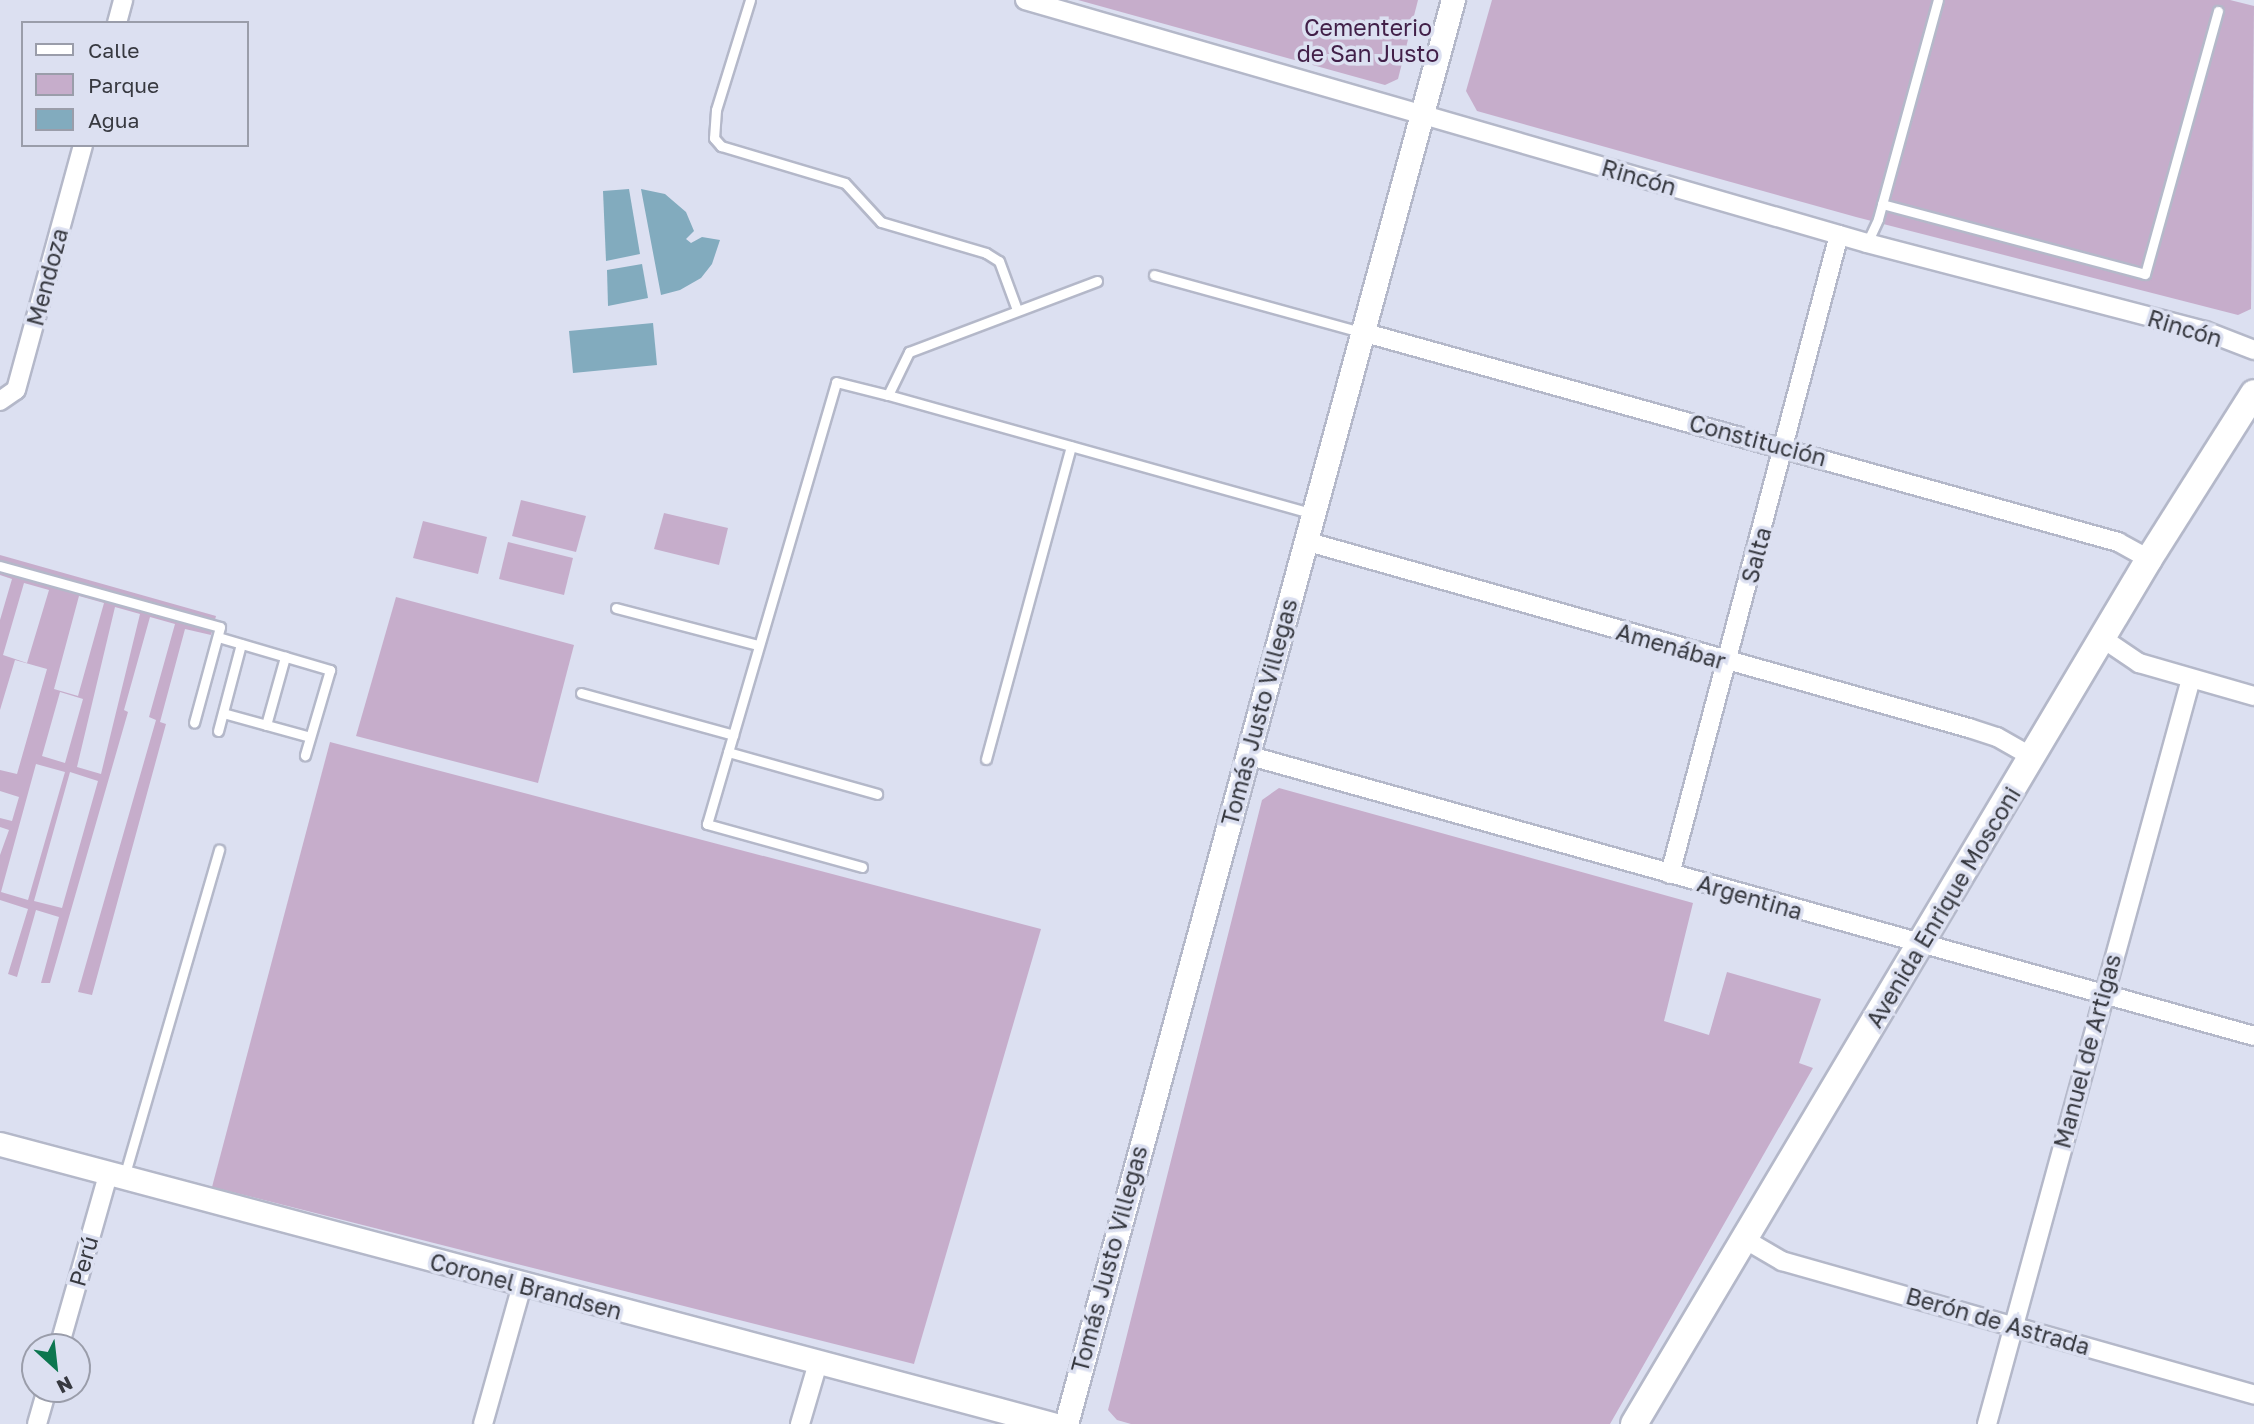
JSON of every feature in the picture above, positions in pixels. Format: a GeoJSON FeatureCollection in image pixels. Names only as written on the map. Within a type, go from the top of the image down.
{"type":"FeatureCollection","features":[{"type":"Feature","properties":{"kind":"main road","name":"Avenida Enrique Mosconi"},"geometry":{"type":"LineString","coordinates":[[1634,1424],[2034,758],[2149,559],[2254,393]]}},
{"type":"Feature","properties":{"kind":"street"},"geometry":{"type":"LineString","coordinates":[[118,21],[123,0]]}},
{"type":"Feature","properties":{"kind":"street","name":"Rincón"},"geometry":{"type":"LineString","coordinates":[[1025,0],[1839,236],[2204,331],[2254,350]]}},
{"type":"Feature","properties":{"kind":"street","name":"Tomás Justo Villegas"},"geometry":{"type":"LineString","coordinates":[[1066,1424],[1453,0]]}},
{"type":"Feature","properties":{"kind":"street","name":"Mendoza"},"geometry":{"type":"LineString","coordinates":[[0,401],[16,390],[82,147]]}},
{"type":"Feature","properties":{"kind":"street","name":"Salta"},"geometry":{"type":"LineString","coordinates":[[1670,874],[1729,662],[1839,236]]}},
{"type":"Feature","properties":{"kind":"street","name":"Constitución"},"geometry":{"type":"LineString","coordinates":[[1362,332],[1784,447],[2118,542],[2149,559]]}},
{"type":"Feature","properties":{"kind":"street","name":"Amenábar"},"geometry":{"type":"LineString","coordinates":[[1305,541],[1969,728],[1997,737],[2034,758]]}},
{"type":"Feature","properties":{"kind":"street"},"geometry":{"type":"LineString","coordinates":[[2102,638],[2139,663],[2254,696]]}},
{"type":"Feature","properties":{"kind":"street","name":"Manuel de Artigas"},"geometry":{"type":"LineString","coordinates":[[1987,1424],[2102,993],[2191,679]]}},
{"type":"Feature","properties":{"kind":"street","name":"Argentina"},"geometry":{"type":"LineString","coordinates":[[1247,755],[2254,1036]]}},
{"type":"Feature","properties":{"kind":"street","name":"Coronel Brandsen"},"geometry":{"type":"LineString","coordinates":[[0,1144],[1052,1424]]}},
{"type":"Feature","properties":{"kind":"street","name":"Perú"},"geometry":{"type":"LineString","coordinates":[[64,1333],[116,1176]]}},
{"type":"Feature","properties":{"kind":"street","name":"Berón de Astrada"},"geometry":{"type":"LineString","coordinates":[[1746,1240],[1782,1261],[2254,1395]]}},
{"type":"Feature","properties":{"kind":"street"},"geometry":{"type":"LineString","coordinates":[[483,1424],[522,1285]]}},
{"type":"Feature","properties":{"kind":"street"},"geometry":{"type":"LineString","coordinates":[[800,1424],[818,1363]]}},
{"type":"Feature","properties":{"kind":"street"},"geometry":{"type":"LineString","coordinates":[[37,1424],[43,1403]]}},
{"type":"Feature","properties":{"kind":"lane"},"geometry":{"type":"LineString","coordinates":[[750,0],[712,129],[721,146],[836,179],[881,222],[986,253],[999,261],[1017,310]]}},
{"type":"Feature","properties":{"kind":"lane"},"geometry":{"type":"LineString","coordinates":[[1867,243],[1882,204],[1938,0]]}},
{"type":"Feature","properties":{"kind":"lane"},"geometry":{"type":"LineString","coordinates":[[1882,204],[2145,274],[2218,11]]}},
{"type":"Feature","properties":{"kind":"lane"},"geometry":{"type":"LineString","coordinates":[[1154,275],[1362,332]]}},
{"type":"Feature","properties":{"kind":"lane"},"geometry":{"type":"LineString","coordinates":[[888,395],[909,352],[1097,281]]}},
{"type":"Feature","properties":{"kind":"lane"},"geometry":{"type":"LineString","coordinates":[[862,867],[707,824],[836,382],[1312,514]]}},
{"type":"Feature","properties":{"kind":"lane"},"geometry":{"type":"LineString","coordinates":[[986,759],[1071,446]]}},
{"type":"Feature","properties":{"kind":"lane"},"geometry":{"type":"LineString","coordinates":[[0,566],[220,627],[194,723]]}},
{"type":"Feature","properties":{"kind":"lane"},"geometry":{"type":"LineString","coordinates":[[615,608],[758,645]]}},
{"type":"Feature","properties":{"kind":"lane"},"geometry":{"type":"LineString","coordinates":[[218,637],[330,670],[305,755]]}},
{"type":"Feature","properties":{"kind":"lane"},"geometry":{"type":"LineString","coordinates":[[218,731],[241,644]]}},
{"type":"Feature","properties":{"kind":"lane"},"geometry":{"type":"LineString","coordinates":[[267,725],[285,657]]}},
{"type":"Feature","properties":{"kind":"lane"},"geometry":{"type":"LineString","coordinates":[[581,693],[733,735]]}},
{"type":"Feature","properties":{"kind":"lane"},"geometry":{"type":"LineString","coordinates":[[223,713],[310,737]]}},
{"type":"Feature","properties":{"kind":"lane"},"geometry":{"type":"LineString","coordinates":[[728,752],[877,794]]}},
{"type":"Feature","properties":{"kind":"lane"},"geometry":{"type":"LineString","coordinates":[[116,1176],[219,850]]}},
{"type":"Feature","properties":{"kind":"green space","name":"Cementerio de San Justo"},"geometry":{"type":"Polygon","coordinates":[[[1078,0],[1418,0],[1398,79],[1385,85],[1078,0]]]}},
{"type":"Feature","properties":{"kind":"green space"},"geometry":{"type":"Polygon","coordinates":[[[1492,0],[2230,0],[2254,6],[2251,309],[2238,315],[1856,217],[1477,111],[1466,91],[1492,0]]]}},
{"type":"Feature","properties":{"kind":"green space"},"geometry":{"type":"Polygon","coordinates":[[[521,500],[586,516],[576,552],[512,536],[521,500]]]}},
{"type":"Feature","properties":{"kind":"green space"},"geometry":{"type":"Polygon","coordinates":[[[664,513],[728,528],[719,565],[654,549],[664,513]]]}},
{"type":"Feature","properties":{"kind":"green space"},"geometry":{"type":"Polygon","coordinates":[[[423,521],[487,537],[478,574],[413,558],[423,521]]]}},
{"type":"Feature","properties":{"kind":"green space"},"geometry":{"type":"Polygon","coordinates":[[[508,542],[573,558],[564,595],[499,579],[508,542]]]}},
{"type":"Feature","properties":{"kind":"green space"},"geometry":{"type":"Polygon","coordinates":[[[0,555],[216,616],[211,635],[185,629],[160,722],[166,724],[92,995],[78,992],[156,720],[149,717],[175,624],[150,617],[124,710],[128,712],[50,983],[41,983],[59,917],[36,910],[17,977],[8,974],[28,909],[0,900],[0,855],[9,830],[0,827],[0,818],[12,821],[19,797],[0,791],[0,770],[17,774],[47,669],[15,660],[0,710],[0,620],[12,579],[0,575],[0,555]],[[24,583],[3,655],[27,663],[49,590],[24,583]],[[79,596],[54,689],[78,696],[104,603],[79,596]],[[115,607],[77,767],[101,774],[140,614],[115,607]],[[60,692],[42,756],[65,763],[83,699],[60,692]],[[36,764],[1,892],[28,900],[65,772],[36,764]],[[70,772],[34,901],[62,908],[98,781],[70,772]]]}},
{"type":"Feature","properties":{"kind":"green space"},"geometry":{"type":"Polygon","coordinates":[[[396,597],[574,645],[538,783],[356,736],[396,597]]]}},
{"type":"Feature","properties":{"kind":"green space"},"geometry":{"type":"Polygon","coordinates":[[[330,742],[1041,929],[914,1364],[212,1187],[330,742]]]}},
{"type":"Feature","properties":{"kind":"green space"},"geometry":{"type":"Polygon","coordinates":[[[1279,788],[1693,903],[1664,1021],[1709,1035],[1727,972],[1821,999],[1799,1063],[1813,1068],[1610,1424],[1131,1424],[1117,1420],[1108,1410],[1262,800],[1279,788]]]}},
{"type":"Feature","properties":{"kind":"water"},"geometry":{"type":"Polygon","coordinates":[[[629,189],[640,254],[606,261],[603,191],[629,189]]]}},
{"type":"Feature","properties":{"kind":"water"},"geometry":{"type":"Polygon","coordinates":[[[641,189],[665,194],[686,212],[694,231],[686,239],[691,243],[702,237],[720,240],[712,264],[701,278],[680,290],[661,295],[641,189]]]}},
{"type":"Feature","properties":{"kind":"water"},"geometry":{"type":"Polygon","coordinates":[[[642,264],[648,298],[608,306],[607,270],[642,264]]]}},
{"type":"Feature","properties":{"kind":"water"},"geometry":{"type":"Polygon","coordinates":[[[653,323],[657,365],[573,373],[569,331],[653,323]]]}}]}
